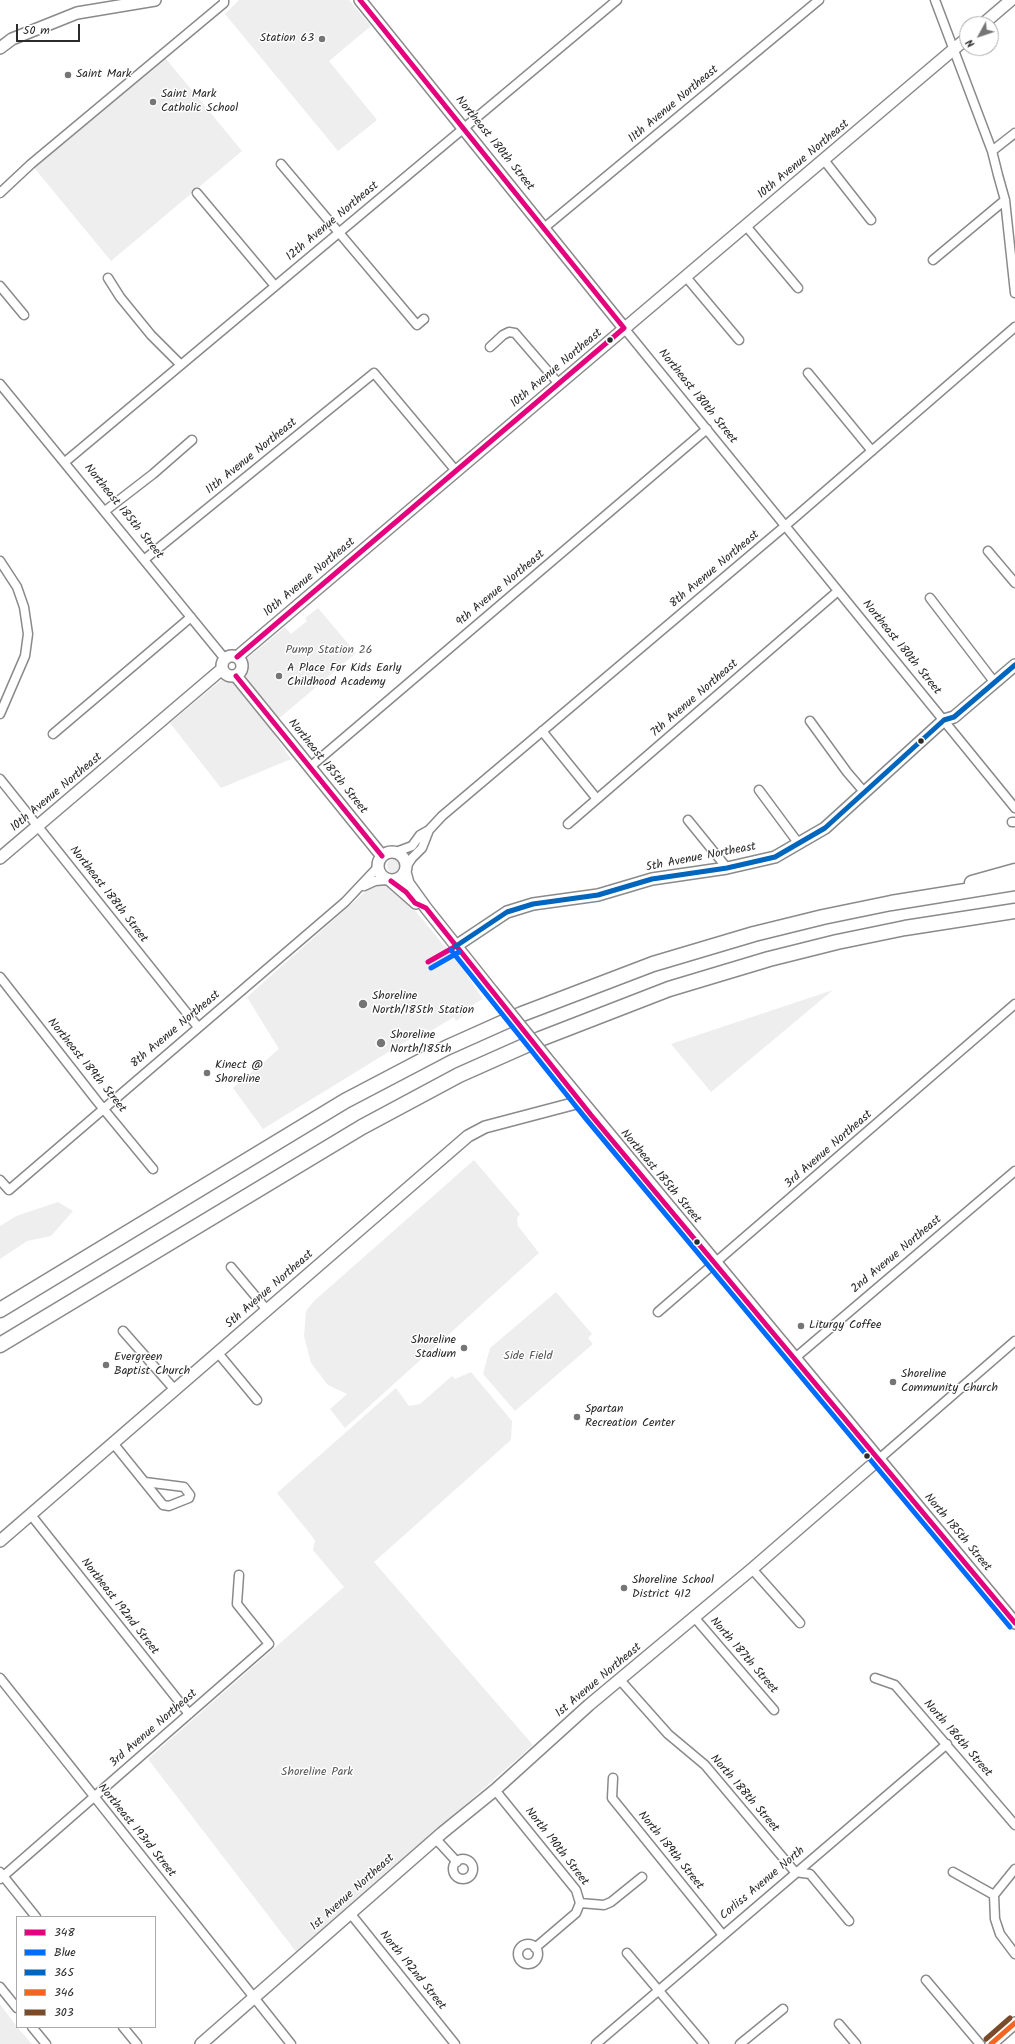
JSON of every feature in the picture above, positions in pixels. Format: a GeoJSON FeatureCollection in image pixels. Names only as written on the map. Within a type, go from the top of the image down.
{"type":"FeatureCollection","features":[{"type":"Feature","properties":{"kind":"highway"},"geometry":{"type":"LineString","coordinates":[[926,897],[1015,871]]}},
{"type":"Feature","properties":{"kind":"highway"},"geometry":{"type":"LineString","coordinates":[[0,1310],[345,1101],[446,1048],[490,1028],[587,988],[707,948],[822,917],[926,897],[1015,884]]}},
{"type":"Feature","properties":{"kind":"highway"},"geometry":{"type":"LineString","coordinates":[[0,1345],[362,1127],[459,1075],[540,1039],[669,989],[769,959],[905,928],[1015,911]]}},
{"type":"Feature","properties":{"kind":"street"},"geometry":{"type":"LineString","coordinates":[[0,48],[12,39],[77,13],[155,0]]}},
{"type":"Feature","properties":{"kind":"street"},"geometry":{"type":"LineString","coordinates":[[0,193],[31,164],[224,2],[224,0]]}},
{"type":"Feature","properties":{"kind":"street","name":"Northeast 180th Street"},"geometry":{"type":"LineString","coordinates":[[360,0],[465,128],[624,328],[1015,808]]}},
{"type":"Feature","properties":{"kind":"street","name":"12th Avenue Northeast"},"geometry":{"type":"LineString","coordinates":[[65,462],[180,364],[618,0]]}},
{"type":"Feature","properties":{"kind":"street","name":"11th Avenue Northeast"},"geometry":{"type":"LineString","coordinates":[[544,228],[819,0]]}},
{"type":"Feature","properties":{"kind":"street"},"geometry":{"type":"LineString","coordinates":[[935,0],[992,151],[1004,200],[1015,293]]}},
{"type":"Feature","properties":{"kind":"street"},"geometry":{"type":"LineString","coordinates":[[992,16],[1011,0]]}},
{"type":"Feature","properties":{"kind":"street","name":"10th Avenue Northeast"},"geometry":{"type":"LineString","coordinates":[[236,657],[959,45]]}},
{"type":"Feature","properties":{"kind":"street"},"geometry":{"type":"LineString","coordinates":[[992,151],[1015,133]]}},
{"type":"Feature","properties":{"kind":"street"},"geometry":{"type":"LineString","coordinates":[[824,160],[871,220]]}},
{"type":"Feature","properties":{"kind":"street"},"geometry":{"type":"LineString","coordinates":[[281,164],[417,325],[424,319]]}},
{"type":"Feature","properties":{"kind":"street"},"geometry":{"type":"LineString","coordinates":[[197,193],[275,286]]}},
{"type":"Feature","properties":{"kind":"street"},"geometry":{"type":"LineString","coordinates":[[933,260],[1004,200]]}},
{"type":"Feature","properties":{"kind":"street"},"geometry":{"type":"LineString","coordinates":[[746,226],[798,288]]}},
{"type":"Feature","properties":{"kind":"street"},"geometry":{"type":"LineString","coordinates":[[686,277],[739,340]]}},
{"type":"Feature","properties":{"kind":"street"},"geometry":{"type":"LineString","coordinates":[[108,278],[120,297],[151,335],[180,364]]}},
{"type":"Feature","properties":{"kind":"street"},"geometry":{"type":"LineString","coordinates":[[0,286],[24,315]]}},
{"type":"Feature","properties":{"kind":"street","name":"8th Avenue Northeast"},"geometry":{"type":"LineString","coordinates":[[396,852],[412,846],[420,835],[429,830],[442,816],[785,526],[1015,327]]}},
{"type":"Feature","properties":{"kind":"street"},"geometry":{"type":"LineString","coordinates":[[490,347],[503,335],[509,332],[515,333],[559,384]]}},
{"type":"Feature","properties":{"kind":"street","name":"11th Avenue Northeast"},"geometry":{"type":"LineString","coordinates":[[145,559],[374,373],[456,471]]}},
{"type":"Feature","properties":{"kind":"street"},"geometry":{"type":"LineString","coordinates":[[808,373],[872,451]]}},
{"type":"Feature","properties":{"kind":"street","name":"Northeast 185th Street"},"geometry":{"type":"LineString","coordinates":[[0,384],[145,559],[191,617],[223,664]]}},
{"type":"Feature","properties":{"kind":"street","name":"9th Avenue Northeast"},"geometry":{"type":"LineString","coordinates":[[310,767],[706,429]]}},
{"type":"Feature","properties":{"kind":"street"},"geometry":{"type":"LineString","coordinates":[[105,511],[153,474],[192,440]]}},
{"type":"Feature","properties":{"kind":"street"},"geometry":{"type":"LineString","coordinates":[[988,551],[1015,583]]}},
{"type":"Feature","properties":{"kind":"street"},"geometry":{"type":"LineString","coordinates":[[0,561],[17,586],[24,607],[28,634],[25,656],[0,714]]}},
{"type":"Feature","properties":{"kind":"street","name":"7th Avenue Northeast"},"geometry":{"type":"LineString","coordinates":[[568,824],[838,591]]}},
{"type":"Feature","properties":{"kind":"street"},"geometry":{"type":"LineString","coordinates":[[930,598],[995,683]]}},
{"type":"Feature","properties":{"kind":"street"},"geometry":{"type":"LineString","coordinates":[[53,734],[191,617]]}},
{"type":"Feature","properties":{"kind":"street"},"geometry":{"type":"LineString","coordinates":[[231,656],[236,657],[242,665],[241,671],[236,676],[227,675],[223,664],[231,656]]}},
{"type":"Feature","properties":{"kind":"street","name":"10th Avenue Northeast"},"geometry":{"type":"LineString","coordinates":[[0,858],[223,664]]}},
{"type":"Feature","properties":{"kind":"street","name":"5th Avenue Northeast"},"geometry":{"type":"LineString","coordinates":[[456,946],[507,912],[533,904],[598,895],[652,879],[727,868],[775,857],[825,828],[944,720],[954,717],[1015,665]]}},
{"type":"Feature","properties":{"kind":"street","name":"Northeast 185th Street"},"geometry":{"type":"LineString","coordinates":[[236,676],[382,856]]}},
{"type":"Feature","properties":{"kind":"street"},"geometry":{"type":"LineString","coordinates":[[810,721],[847,772],[865,793]]}},
{"type":"Feature","properties":{"kind":"street"},"geometry":{"type":"LineString","coordinates":[[542,731],[598,799]]}},
{"type":"Feature","properties":{"kind":"street","name":"Northeast 188th Street"},"geometry":{"type":"LineString","coordinates":[[0,778],[198,1027]]}},
{"type":"Feature","properties":{"kind":"street"},"geometry":{"type":"LineString","coordinates":[[759,790],[799,844]]}},
{"type":"Feature","properties":{"kind":"street"},"geometry":{"type":"LineString","coordinates":[[688,820],[727,868]]}},
{"type":"Feature","properties":{"kind":"street","name":"8th Avenue Northeast"},"geometry":{"type":"LineString","coordinates":[[406,870],[412,858],[422,848],[429,830]]}},
{"type":"Feature","properties":{"kind":"street"},"geometry":{"type":"LineString","coordinates":[[390,852],[396,852],[404,858],[406,870],[400,879],[389,880],[381,875],[378,867],[382,856],[390,852]]}},
{"type":"Feature","properties":{"kind":"street","name":"8th Avenue Northeast"},"geometry":{"type":"LineString","coordinates":[[0,1180],[9,1190],[227,1002],[235,998],[359,889],[378,867]]}},
{"type":"Feature","properties":{"kind":"street","name":"Northeast 185th Street"},"geometry":{"type":"LineString","coordinates":[[406,870],[408,882],[426,908],[580,1102],[879,1459]]}},
{"type":"Feature","properties":{"kind":"street","name":"8th Avenue Northeast"},"geometry":{"type":"LineString","coordinates":[[359,889],[375,881],[389,880]]}},
{"type":"Feature","properties":{"kind":"street","name":"Northeast 185th Street"},"geometry":{"type":"LineString","coordinates":[[389,880],[415,902],[426,908]]}},
{"type":"Feature","properties":{"kind":"street","name":"Northeast 189th Street"},"geometry":{"type":"LineString","coordinates":[[0,977],[153,1169]]}},
{"type":"Feature","properties":{"kind":"street","name":"3rd Avenue Northeast"},"geometry":{"type":"LineString","coordinates":[[658,1312],[1015,1004]]}},
{"type":"Feature","properties":{"kind":"street","name":"5th Avenue Northeast"},"geometry":{"type":"LineString","coordinates":[[0,1541],[468,1136],[485,1127],[580,1102]]}},
{"type":"Feature","properties":{"kind":"street","name":"2nd Avenue Northeast"},"geometry":{"type":"LineString","coordinates":[[795,1358],[1015,1171]]}},
{"type":"Feature","properties":{"kind":"street"},"geometry":{"type":"LineString","coordinates":[[231,1267],[267,1310]]}},
{"type":"Feature","properties":{"kind":"street"},"geometry":{"type":"LineString","coordinates":[[123,1331],[175,1390]]}},
{"type":"Feature","properties":{"kind":"street","name":"1st Avenue Northeast"},"geometry":{"type":"LineString","coordinates":[[201,2044],[435,1838],[495,1790],[589,1705],[752,1569],[1015,1341]]}},
{"type":"Feature","properties":{"kind":"street"},"geometry":{"type":"LineString","coordinates":[[218,1353],[257,1400]]}},
{"type":"Feature","properties":{"kind":"street"},"geometry":{"type":"LineString","coordinates":[[113,1443],[163,1504],[169,1506],[188,1498],[190,1495],[184,1487],[145,1482]]}},
{"type":"Feature","properties":{"kind":"street","name":"North 185th Street"},"geometry":{"type":"LineString","coordinates":[[879,1459],[1015,1622]]}},
{"type":"Feature","properties":{"kind":"street","name":"Northeast 192nd Street"},"geometry":{"type":"LineString","coordinates":[[31,1514],[189,1714]]}},
{"type":"Feature","properties":{"kind":"street"},"geometry":{"type":"LineString","coordinates":[[752,1569],[800,1623]]}},
{"type":"Feature","properties":{"kind":"street","name":"3rd Avenue Northeast"},"geometry":{"type":"LineString","coordinates":[[1,1876],[269,1644],[237,1604],[239,1575]]}},
{"type":"Feature","properties":{"kind":"street","name":"North 187th Street"},"geometry":{"type":"LineString","coordinates":[[694,1617],[774,1710]]}},
{"type":"Feature","properties":{"kind":"street","name":"Northeast 193rd Street"},"geometry":{"type":"LineString","coordinates":[[0,1678],[292,2044]]}},
{"type":"Feature","properties":{"kind":"street","name":"North 186th Street"},"geometry":{"type":"LineString","coordinates":[[875,1678],[895,1685],[1015,1825]]}},
{"type":"Feature","properties":{"kind":"street","name":"North 188th Street"},"geometry":{"type":"LineString","coordinates":[[620,1680],[668,1734],[705,1765],[796,1872],[810,1874],[849,1921]]}},
{"type":"Feature","properties":{"kind":"street","name":"Corliss Avenue North"},"geometry":{"type":"LineString","coordinates":[[596,2044],[722,1934],[947,1744]]}},
{"type":"Feature","properties":{"kind":"street","name":"North 189th Street"},"geometry":{"type":"LineString","coordinates":[[613,1778],[612,1798],[722,1934]]}},
{"type":"Feature","properties":{"kind":"street","name":"North 190th Street"},"geometry":{"type":"LineString","coordinates":[[495,1790],[576,1890],[580,1903],[604,1906],[642,1877]]}},
{"type":"Feature","properties":{"kind":"street"},"geometry":{"type":"LineString","coordinates":[[435,1838],[457,1862]]}},
{"type":"Feature","properties":{"kind":"street"},"geometry":{"type":"LineString","coordinates":[[1015,1869],[994,1895],[995,1919],[1000,1934],[1015,1954]]}},
{"type":"Feature","properties":{"kind":"street"},"geometry":{"type":"LineString","coordinates":[[953,1872],[994,1895]]}},
{"type":"Feature","properties":{"kind":"street"},"geometry":{"type":"LineString","coordinates":[[1,1876],[35,1916]]}},
{"type":"Feature","properties":{"kind":"street"},"geometry":{"type":"LineString","coordinates":[[535,1948],[576,1913],[580,1903]]}},
{"type":"Feature","properties":{"kind":"street","name":"North 192nd Street"},"geometry":{"type":"LineString","coordinates":[[350,1913],[455,2044]]}},
{"type":"Feature","properties":{"kind":"street"},"geometry":{"type":"LineString","coordinates":[[627,1953],[704,2044]]}},
{"type":"Feature","properties":{"kind":"street"},"geometry":{"type":"LineString","coordinates":[[926,1980],[980,2044]]}},
{"type":"Feature","properties":{"kind":"street"},"geometry":{"type":"LineString","coordinates":[[0,1987],[16,2007]]}},
{"type":"Feature","properties":{"kind":"street"},"geometry":{"type":"LineString","coordinates":[[740,2044],[783,2009]]}},
{"type":"Feature","properties":{"kind":"street"},"geometry":{"type":"LineString","coordinates":[[991,2044],[1015,2023]]}},
{"type":"Feature","properties":{"kind":"street"},"geometry":{"type":"LineString","coordinates":[[839,2024],[856,2044]]}},
{"type":"Feature","properties":{"kind":"street"},"geometry":{"type":"LineString","coordinates":[[33,2028],[46,2044]]}},
{"type":"Feature","properties":{"kind":"street"},"geometry":{"type":"LineString","coordinates":[[124,2028],[137,2044]]}},
{"type":"Feature","properties":{"kind":"shaded area"},"geometry":{"type":"Polygon","coordinates":[[[239,0],[349,0],[371,26],[329,61],[377,120],[338,151],[225,14],[239,0]]]}},
{"type":"Feature","properties":{"kind":"shaded area","name":"Saint Mark Catholic School"},"geometry":{"type":"Polygon","coordinates":[[[162,54],[242,151],[111,261],[31,164],[162,54]]]}},
{"type":"Feature","properties":{"kind":"shaded area"},"geometry":{"type":"Polygon","coordinates":[[[318,608],[356,653],[269,727],[291,759],[221,788],[170,723],[285,627],[291,634],[307,621],[305,618],[318,608]]]}},
{"type":"Feature","properties":{"kind":"shaded area"},"geometry":{"type":"Polygon","coordinates":[[[394,859],[399,861],[401,866],[399,871],[394,873],[389,871],[387,866],[389,861],[394,859]]]}},
{"type":"Feature","properties":{"kind":"shaded area","name":"Shoreline North/185th Station"},"geometry":{"type":"Polygon","coordinates":[[[382,882],[395,886],[460,965],[483,999],[465,1009],[467,1013],[456,1021],[454,1017],[429,1032],[426,1029],[263,1129],[233,1088],[279,1049],[247,997],[374,884],[382,882]]]}},
{"type":"Feature","properties":{"kind":"shaded area"},"geometry":{"type":"Polygon","coordinates":[[[833,990],[711,1092],[671,1044],[833,990]]]}},
{"type":"Feature","properties":{"kind":"shaded area"},"geometry":{"type":"Polygon","coordinates":[[[474,1160],[520,1214],[517,1218],[518,1226],[539,1253],[345,1428],[330,1409],[347,1394],[328,1385],[311,1363],[304,1336],[306,1311],[314,1301],[474,1160]]]}},
{"type":"Feature","properties":{"kind":"shaded area"},"geometry":{"type":"Polygon","coordinates":[[[58,1202],[73,1211],[51,1236],[27,1241],[0,1259],[0,1226],[16,1216],[58,1202]]]}},
{"type":"Feature","properties":{"kind":"shaded area","name":"Side Field"},"geometry":{"type":"Polygon","coordinates":[[[556,1292],[592,1334],[588,1338],[593,1344],[515,1411],[483,1374],[490,1348],[556,1292]]]}},
{"type":"Feature","properties":{"kind":"shaded area","name":"Shoreline Park"},"geometry":{"type":"Polygon","coordinates":[[[471,1372],[512,1421],[511,1440],[374,1562],[533,1745],[297,1953],[148,1759],[344,1587],[313,1550],[315,1540],[277,1493],[396,1388],[409,1406],[420,1404],[452,1376],[455,1379],[471,1372]]]}},
{"type":"Feature","properties":{"kind":"shaded area"},"geometry":{"type":"Polygon","coordinates":[[[0,2004],[16,2026],[16,2028],[18,2028],[32,2044],[0,2044],[0,2004]]]}},
{"type":"Feature","properties":{"kind":"transit line","name":"348"},"geometry":{"type":"LineString","coordinates":[[360,0],[624,328]]}},
{"type":"Feature","properties":{"kind":"transit line","name":"348"},"geometry":{"type":"LineString","coordinates":[[237,657],[624,328]]}},
{"type":"Feature","properties":{"kind":"transit line","name":"365"},"geometry":{"type":"LineString","coordinates":[[456,946],[507,912],[533,904],[598,895],[652,879],[727,868],[775,857],[825,828],[944,720],[954,717],[1015,665]]}},
{"type":"Feature","properties":{"kind":"transit line","name":"348"},"geometry":{"type":"LineString","coordinates":[[236,676],[382,856]]}},
{"type":"Feature","properties":{"kind":"transit line","name":"348"},"geometry":{"type":"LineString","coordinates":[[391,881],[406,892],[415,903],[426,908],[591,1115],[1015,1623]]}},
{"type":"Feature","properties":{"kind":"transit line","name":"348"},"geometry":{"type":"LineString","coordinates":[[428,962],[456,946]]}},
{"type":"Feature","properties":{"kind":"transit line","name":"Blue"},"geometry":{"type":"LineString","coordinates":[[451,950],[586,1119],[1010,1627]]}},
{"type":"Feature","properties":{"kind":"transit line","name":"Blue"},"geometry":{"type":"LineString","coordinates":[[431,968],[459,952]]}},
{"type":"Feature","properties":{"kind":"transit line","name":"303"},"geometry":{"type":"LineString","coordinates":[[986,2039],[1010,2018]]}},
{"type":"Feature","properties":{"kind":"transit line","name":"346"},"geometry":{"type":"LineString","coordinates":[[991,2044],[1015,2023]]}},
{"type":"Feature","properties":{"kind":"place","name":"Station 63"},"geometry":{"type":"Point","coordinates":[322,39]}},
{"type":"Feature","properties":{"kind":"place","name":"Saint Mark"},"geometry":{"type":"Point","coordinates":[68,75]}},
{"type":"Feature","properties":{"kind":"place","name":"Saint Mark Catholic School"},"geometry":{"type":"Point","coordinates":[153,102]}},
{"type":"Feature","properties":{"kind":"place","name":"A Place For Kids Early Childhood Academy"},"geometry":{"type":"Point","coordinates":[279,676]}},
{"type":"Feature","properties":{"kind":"place","name":"Shoreline North/185th Station"},"geometry":{"type":"Point","coordinates":[363,1004]}},
{"type":"Feature","properties":{"kind":"place","name":"Shoreline North/185th"},"geometry":{"type":"Point","coordinates":[381,1043]}},
{"type":"Feature","properties":{"kind":"place","name":"Kinect @ Shoreline"},"geometry":{"type":"Point","coordinates":[207,1073]}},
{"type":"Feature","properties":{"kind":"place","name":"Liturgy Coffee"},"geometry":{"type":"Point","coordinates":[801,1326]}},
{"type":"Feature","properties":{"kind":"place","name":"Shoreline Stadium"},"geometry":{"type":"Point","coordinates":[464,1348]}},
{"type":"Feature","properties":{"kind":"place","name":"Evergreen Baptist Church"},"geometry":{"type":"Point","coordinates":[106,1365]}},
{"type":"Feature","properties":{"kind":"place","name":"Shoreline Community Church"},"geometry":{"type":"Point","coordinates":[893,1382]}},
{"type":"Feature","properties":{"kind":"place","name":"Spartan Recreation Center"},"geometry":{"type":"Point","coordinates":[577,1417]}},
{"type":"Feature","properties":{"kind":"place","name":"Shoreline School District 412"},"geometry":{"type":"Point","coordinates":[624,1588]}},
{"type":"Feature","properties":{"kind":"park label","name":"Pump Station 26"},"geometry":{"type":"Point","coordinates":[329,651]}}]}
